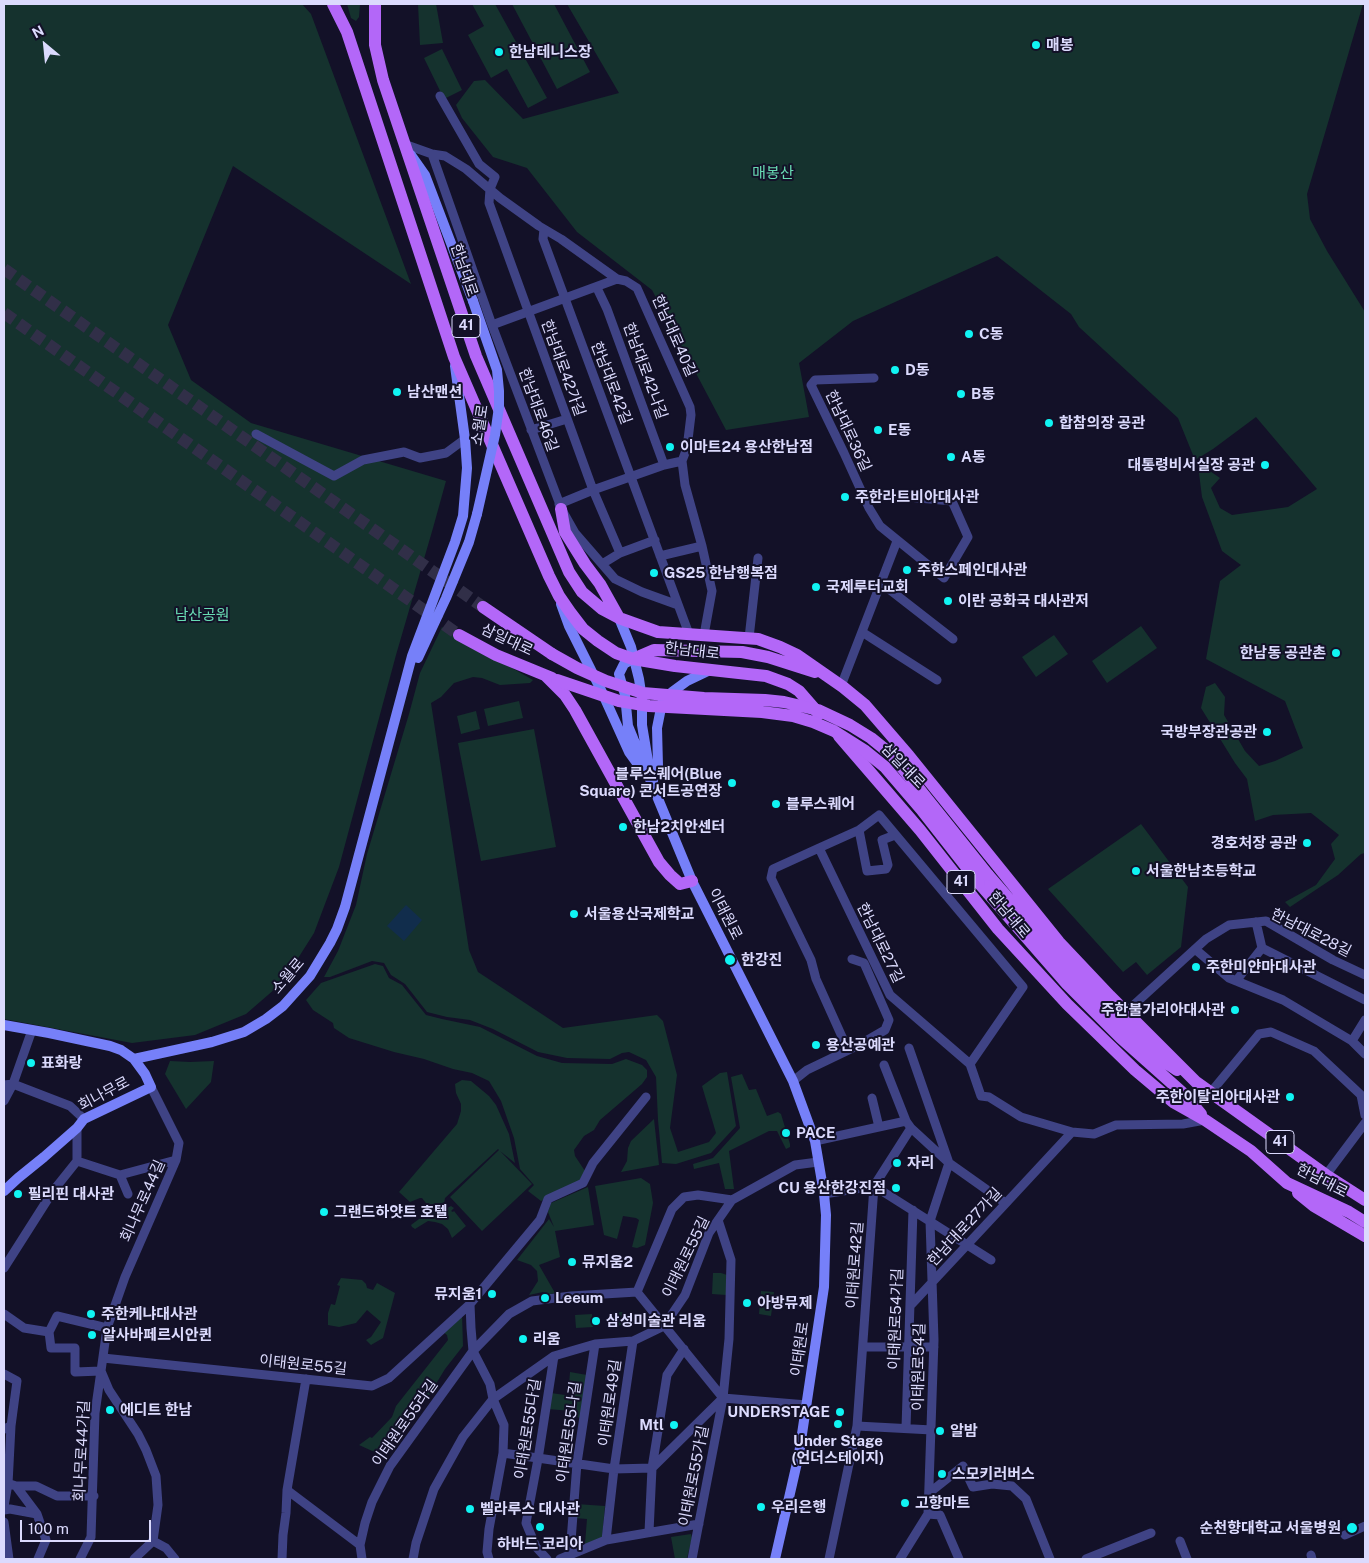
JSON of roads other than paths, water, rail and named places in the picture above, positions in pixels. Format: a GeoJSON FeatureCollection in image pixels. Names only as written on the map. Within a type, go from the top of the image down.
{"type":"FeatureCollection","features":[{"type":"Feature","properties":{"kind":"main road","name":"한남대로"},"geometry":{"type":"LineString","coordinates":[[375,4],[375,44],[383,80],[476,356],[568,572],[582,592],[602,609],[619,618],[658,632],[758,639],[780,646],[797,654],[841,686],[865,705],[909,756],[1060,942],[1196,1082],[1326,1175],[1365,1200]]}},
{"type":"Feature","properties":{"kind":"main road","name":"한남대로"},"geometry":{"type":"LineString","coordinates":[[334,5],[347,32],[454,357],[549,576],[559,596],[574,618],[590,635],[616,653],[633,659],[675,666],[766,676],[788,684],[799,691],[920,830],[998,929],[1067,1004],[1135,1070],[1173,1102],[1206,1120],[1251,1151],[1287,1183],[1349,1212],[1365,1222]]}},
{"type":"Feature","properties":{"kind":"main road","name":"소월로"},"geometry":{"type":"LineString","coordinates":[[397,710],[469,542],[495,435],[499,407],[497,370],[473,301],[425,175],[405,145]]}},
{"type":"Feature","properties":{"kind":"main road","name":"소월로"},"geometry":{"type":"LineString","coordinates":[[134,1059],[212,1042],[244,1032],[266,1019],[283,1006],[310,976],[337,929],[345,907],[412,656],[463,516],[467,468],[454,357]]}},
{"type":"Feature","properties":{"kind":"main road"},"geometry":{"type":"LineString","coordinates":[[560,506],[565,532],[600,584],[619,618]]}},
{"type":"Feature","properties":{"kind":"main road","name":"이태원로"},"geometry":{"type":"LineString","coordinates":[[559,596],[568,626],[601,690],[629,752],[652,783]]}},
{"type":"Feature","properties":{"kind":"main road","name":"삼일대로"},"geometry":{"type":"LineString","coordinates":[[483,607],[552,654],[598,678],[643,693],[784,702],[818,710],[850,725],[871,738],[892,755],[983,879],[1068,984],[1121,1038],[1185,1095],[1206,1120]]}},
{"type":"Feature","properties":{"kind":"main road","name":"이태원로"},"geometry":{"type":"LineString","coordinates":[[619,618],[631,647],[642,699],[642,724],[652,783]]}},
{"type":"Feature","properties":{"kind":"main road","name":"삼일대로"},"geometry":{"type":"LineString","coordinates":[[459,635],[496,655],[552,678],[619,701],[642,705],[786,715],[814,722],[834,731],[864,750],[885,767],[983,879],[1073,974],[1162,1060],[1196,1082]]}},
{"type":"Feature","properties":{"kind":"main road","name":"한남대로"},"geometry":{"type":"LineString","coordinates":[[633,659],[654,650],[742,652],[768,657],[827,676]]}},
{"type":"Feature","properties":{"kind":"main road","name":"이태원로"},"geometry":{"type":"LineString","coordinates":[[633,659],[624,664],[619,674],[625,695],[628,726],[692,881],[793,1081],[815,1142],[824,1194],[826,1215],[824,1287],[799,1454],[775,1559]]}},
{"type":"Feature","properties":{"kind":"main road"},"geometry":{"type":"LineString","coordinates":[[652,783],[658,766],[657,728],[662,704],[672,692],[687,681],[710,670]]}},
{"type":"Feature","properties":{"kind":"main road"},"geometry":{"type":"LineString","coordinates":[[552,678],[575,710],[659,862],[680,884],[692,881]]}},
{"type":"Feature","properties":{"kind":"main road"},"geometry":{"type":"LineString","coordinates":[[628,726],[633,721],[642,724]]}},
{"type":"Feature","properties":{"kind":"main road"},"geometry":{"type":"LineString","coordinates":[[4,1025],[110,1046],[121,1050],[134,1059]]}},
{"type":"Feature","properties":{"kind":"main road","name":"회나무로"},"geometry":{"type":"LineString","coordinates":[[4,1191],[44,1158],[81,1123],[151,1087],[145,1074],[134,1059]]}},
{"type":"Feature","properties":{"kind":"main road"},"geometry":{"type":"LineString","coordinates":[[1287,1183],[1314,1206],[1365,1236]]}},
{"type":"Feature","properties":{"kind":"street","name":"한남대로42가길"},"geometry":{"type":"LineString","coordinates":[[440,96],[479,164],[495,177],[490,189],[489,203],[593,490],[620,553]]}},
{"type":"Feature","properties":{"kind":"street","name":"한남대로40길"},"geometry":{"type":"LineString","coordinates":[[405,145],[432,154],[445,156],[466,169],[544,229],[617,279],[626,281],[637,288],[690,407],[686,448],[682,461],[685,485],[712,590],[704,635]]}},
{"type":"Feature","properties":{"kind":"street","name":"한남대로46길"},"geometry":{"type":"LineString","coordinates":[[432,154],[531,430],[560,506],[574,533],[615,578],[642,592],[678,605]]}},
{"type":"Feature","properties":{"kind":"street","name":"한남대로42길"},"geometry":{"type":"LineString","coordinates":[[544,229],[543,239],[689,634]]}},
{"type":"Feature","properties":{"kind":"street"},"geometry":{"type":"LineString","coordinates":[[492,325],[597,288],[617,279]]}},
{"type":"Feature","properties":{"kind":"street","name":"한남대로42나길"},"geometry":{"type":"LineString","coordinates":[[597,288],[607,309],[664,465]]}},
{"type":"Feature","properties":{"kind":"street","name":"한남대로36길"},"geometry":{"type":"LineString","coordinates":[[874,378],[816,380],[811,386],[869,508],[880,526],[944,578],[968,537],[952,501],[908,497]]}},
{"type":"Feature","properties":{"kind":"street"},"geometry":{"type":"LineString","coordinates":[[531,430],[567,419]]}},
{"type":"Feature","properties":{"kind":"street"},"geometry":{"type":"LineString","coordinates":[[256,434],[334,476],[363,460],[404,452],[420,458],[446,452],[465,439]]}},
{"type":"Feature","properties":{"kind":"street"},"geometry":{"type":"LineString","coordinates":[[560,506],[593,490],[664,465],[682,461]]}},
{"type":"Feature","properties":{"kind":"street"},"geometry":{"type":"LineString","coordinates":[[602,564],[620,553],[655,540]]}},
{"type":"Feature","properties":{"kind":"street"},"geometry":{"type":"LineString","coordinates":[[841,686],[897,541]]}},
{"type":"Feature","properties":{"kind":"street"},"geometry":{"type":"LineString","coordinates":[[660,556],[702,546]]}},
{"type":"Feature","properties":{"kind":"street"},"geometry":{"type":"LineString","coordinates":[[749,638],[758,558]]}},
{"type":"Feature","properties":{"kind":"street"},"geometry":{"type":"LineString","coordinates":[[881,583],[953,639]]}},
{"type":"Feature","properties":{"kind":"street"},"geometry":{"type":"LineString","coordinates":[[862,632],[937,680]]}},
{"type":"Feature","properties":{"kind":"street"},"geometry":{"type":"LineString","coordinates":[[848,1050],[816,978],[811,960],[771,878],[773,868],[859,830],[879,815],[1024,987],[970,1064],[981,1096],[989,1097],[1021,1117],[1072,1132],[1094,1134],[1116,1126],[1183,1124],[1206,1120]]}},
{"type":"Feature","properties":{"kind":"street"},"geometry":{"type":"LineString","coordinates":[[859,830],[867,871],[886,870],[888,865],[882,840],[895,835]]}},
{"type":"Feature","properties":{"kind":"street","name":"한남대로27길"},"geometry":{"type":"LineString","coordinates":[[819,848],[890,995],[970,1064]]}},
{"type":"Feature","properties":{"kind":"street"},"geometry":{"type":"LineString","coordinates":[[1256,922],[1262,948]]}},
{"type":"Feature","properties":{"kind":"street","name":"한남대로28길"},"geometry":{"type":"LineString","coordinates":[[1126,1012],[1206,939],[1229,925],[1266,922],[1365,975]]}},
{"type":"Feature","properties":{"kind":"street"},"geometry":{"type":"LineString","coordinates":[[1236,981],[1262,948]]}},
{"type":"Feature","properties":{"kind":"street"},"geometry":{"type":"LineString","coordinates":[[1262,948],[1365,1000]]}},
{"type":"Feature","properties":{"kind":"street"},"geometry":{"type":"LineString","coordinates":[[1195,949],[1229,978],[1283,1000],[1352,1041],[1365,1054]]}},
{"type":"Feature","properties":{"kind":"street"},"geometry":{"type":"LineString","coordinates":[[793,1081],[807,1070],[886,1030],[889,1020],[864,963],[852,959]]}},
{"type":"Feature","properties":{"kind":"street"},"geometry":{"type":"LineString","coordinates":[[1352,1041],[1365,1020]]}},
{"type":"Feature","properties":{"kind":"street"},"geometry":{"type":"LineString","coordinates":[[4,1101],[9,1084],[32,1030]]}},
{"type":"Feature","properties":{"kind":"street"},"geometry":{"type":"LineString","coordinates":[[1211,1092],[1259,1034],[1271,1032],[1314,1051],[1361,1095],[1365,1116]]}},
{"type":"Feature","properties":{"kind":"street"},"geometry":{"type":"LineString","coordinates":[[908,1048],[949,1163]]}},
{"type":"Feature","properties":{"kind":"street","name":"한남대로27가길"},"geometry":{"type":"LineString","coordinates":[[884,1065],[908,1124],[949,1163],[1004,1202],[1007,1202],[1072,1132]]}},
{"type":"Feature","properties":{"kind":"street"},"geometry":{"type":"LineString","coordinates":[[4,1268],[53,1191],[77,1161],[81,1123],[70,1106],[9,1084]]}},
{"type":"Feature","properties":{"kind":"street","name":"회나무로44길"},"geometry":{"type":"LineString","coordinates":[[101,1371],[107,1328],[125,1277],[176,1160],[180,1143],[151,1087]]}},
{"type":"Feature","properties":{"kind":"street","name":"이태원로55길"},"geometry":{"type":"LineString","coordinates":[[103,1358],[372,1386],[389,1378],[470,1304],[540,1220],[548,1198],[583,1183],[593,1163],[646,1097]]}},
{"type":"Feature","properties":{"kind":"street"},"geometry":{"type":"LineString","coordinates":[[872,1098],[879,1127]]}},
{"type":"Feature","properties":{"kind":"street","name":"한남대로"},"geometry":{"type":"LineString","coordinates":[[1326,1175],[1365,1123]]}},
{"type":"Feature","properties":{"kind":"street"},"geometry":{"type":"LineString","coordinates":[[815,1142],[879,1127],[908,1124]]}},
{"type":"Feature","properties":{"kind":"street"},"geometry":{"type":"LineString","coordinates":[[874,1186],[908,1124]]}},
{"type":"Feature","properties":{"kind":"street"},"geometry":{"type":"LineString","coordinates":[[77,1161],[120,1176],[176,1160]]}},
{"type":"Feature","properties":{"kind":"street","name":"이태원로55길"},"geometry":{"type":"LineString","coordinates":[[637,1292],[664,1326],[685,1295],[709,1233],[732,1200],[795,1165],[818,1162]]}},
{"type":"Feature","properties":{"kind":"street","name":"한남대로27가길"},"geometry":{"type":"LineString","coordinates":[[930,1221],[949,1163]]}},
{"type":"Feature","properties":{"kind":"street","name":"한남대로27가길"},"geometry":{"type":"LineString","coordinates":[[910,1306],[1034,1173]]}},
{"type":"Feature","properties":{"kind":"street"},"geometry":{"type":"LineString","coordinates":[[120,1176],[128,1194]]}},
{"type":"Feature","properties":{"kind":"street"},"geometry":{"type":"LineString","coordinates":[[824,1194],[874,1186],[991,1260]]}},
{"type":"Feature","properties":{"kind":"street","name":"이태원로42길"},"geometry":{"type":"LineString","coordinates":[[829,1559],[857,1426],[874,1186]]}},
{"type":"Feature","properties":{"kind":"street","name":"이태원로55길"},"geometry":{"type":"LineString","coordinates":[[637,1292],[672,1209],[684,1198],[698,1194],[732,1200]]}},
{"type":"Feature","properties":{"kind":"street","name":"이태원로54가길"},"geometry":{"type":"LineString","coordinates":[[906,1428],[913,1210]]}},
{"type":"Feature","properties":{"kind":"street","name":"이태원로55가길"},"geometry":{"type":"LineString","coordinates":[[692,1559],[723,1398],[729,1339],[731,1260],[718,1220]]}},
{"type":"Feature","properties":{"kind":"street","name":"이태원로54길"},"geometry":{"type":"LineString","coordinates":[[900,1559],[928,1514],[934,1347],[930,1221]]}},
{"type":"Feature","properties":{"kind":"street","name":"이태원로55길"},"geometry":{"type":"LineString","coordinates":[[474,1351],[509,1314],[532,1301],[571,1296],[637,1292]]}},
{"type":"Feature","properties":{"kind":"street"},"geometry":{"type":"LineString","coordinates":[[470,1304],[474,1351],[490,1384],[493,1399],[504,1425],[503,1453],[489,1529],[487,1552],[489,1559]]}},
{"type":"Feature","properties":{"kind":"street"},"geometry":{"type":"LineString","coordinates":[[4,1314],[24,1328],[50,1332]]}},
{"type":"Feature","properties":{"kind":"street"},"geometry":{"type":"LineString","coordinates":[[107,1328],[57,1316],[50,1332],[51,1348],[75,1348],[76,1372],[101,1371],[109,1390],[138,1434],[146,1450],[156,1476],[158,1505],[153,1541],[134,1559]]}},
{"type":"Feature","properties":{"kind":"street"},"geometry":{"type":"LineString","coordinates":[[413,1559],[416,1542],[434,1489],[463,1437],[493,1399],[554,1356],[595,1344],[632,1341],[664,1326],[723,1398],[807,1405]]}},
{"type":"Feature","properties":{"kind":"street","name":"이태원로49길"},"geometry":{"type":"LineString","coordinates":[[606,1540],[632,1341]]}},
{"type":"Feature","properties":{"kind":"street","name":"이태원로55나길"},"geometry":{"type":"LineString","coordinates":[[570,1554],[577,1463],[595,1344]]}},
{"type":"Feature","properties":{"kind":"street"},"geometry":{"type":"LineString","coordinates":[[863,1346],[934,1347]]}},
{"type":"Feature","properties":{"kind":"street"},"geometry":{"type":"LineString","coordinates":[[649,1532],[652,1468],[667,1375],[684,1349]]}},
{"type":"Feature","properties":{"kind":"street","name":"이태원로55라길"},"geometry":{"type":"LineString","coordinates":[[362,1559],[360,1545],[365,1523],[372,1502],[390,1466],[474,1351]]}},
{"type":"Feature","properties":{"kind":"street","name":"이태원로55다길"},"geometry":{"type":"LineString","coordinates":[[547,1559],[536,1547],[526,1523],[554,1356]]}},
{"type":"Feature","properties":{"kind":"street","name":"회나무로44가길"},"geometry":{"type":"LineString","coordinates":[[80,1559],[91,1537],[94,1496],[95,1413],[101,1371]]}},
{"type":"Feature","properties":{"kind":"street"},"geometry":{"type":"LineString","coordinates":[[4,1374],[17,1381],[7,1427],[9,1484],[4,1506]]}},
{"type":"Feature","properties":{"kind":"street"},"geometry":{"type":"LineString","coordinates":[[282,1559],[287,1490],[306,1379]]}},
{"type":"Feature","properties":{"kind":"street"},"geometry":{"type":"LineString","coordinates":[[652,1468],[723,1398]]}},
{"type":"Feature","properties":{"kind":"street"},"geometry":{"type":"LineString","coordinates":[[857,1426],[932,1430]]}},
{"type":"Feature","properties":{"kind":"street","name":"이태원로49길"},"geometry":{"type":"LineString","coordinates":[[503,1453],[614,1469],[652,1468]]}},
{"type":"Feature","properties":{"kind":"street"},"geometry":{"type":"LineString","coordinates":[[929,1493],[963,1466],[973,1487],[992,1484],[1012,1486],[1026,1499],[1050,1559]]}},
{"type":"Feature","properties":{"kind":"street"},"geometry":{"type":"LineString","coordinates":[[9,1484],[36,1486],[57,1496],[94,1496]]}},
{"type":"Feature","properties":{"kind":"street"},"geometry":{"type":"LineString","coordinates":[[9,1484],[37,1514],[46,1540],[38,1559]]}},
{"type":"Feature","properties":{"kind":"street"},"geometry":{"type":"LineString","coordinates":[[287,1490],[360,1545]]}},
{"type":"Feature","properties":{"kind":"street"},"geometry":{"type":"LineString","coordinates":[[4,1510],[10,1509],[37,1514]]}},
{"type":"Feature","properties":{"kind":"street"},"geometry":{"type":"LineString","coordinates":[[928,1514],[940,1515],[959,1559]]}},
{"type":"Feature","properties":{"kind":"street"},"geometry":{"type":"LineString","coordinates":[[4,1522],[8,1559]]}},
{"type":"Feature","properties":{"kind":"street"},"geometry":{"type":"LineString","coordinates":[[560,1559],[606,1540],[699,1524]]}},
{"type":"Feature","properties":{"kind":"street"},"geometry":{"type":"LineString","coordinates":[[1345,1535],[1365,1526]]}},
{"type":"Feature","properties":{"kind":"street"},"geometry":{"type":"LineString","coordinates":[[1086,1559],[1151,1533]]}},
{"type":"Feature","properties":{"kind":"street"},"geometry":{"type":"LineString","coordinates":[[153,1541],[166,1548],[175,1559]]}},
{"type":"Feature","properties":{"kind":"street"},"geometry":{"type":"LineString","coordinates":[[1180,1541],[1187,1559]]}},
{"type":"Feature","properties":{"kind":"water"},"geometry":{"type":"Polygon","coordinates":[[[406,905],[422,920],[404,941],[387,926],[406,905]]]}},
{"type":"Feature","properties":{"kind":"tunnel"},"geometry":{"type":"LineString","coordinates":[[4,269],[483,607]]}},
{"type":"Feature","properties":{"kind":"tunnel"},"geometry":{"type":"LineString","coordinates":[[4,313],[459,635]]}},
{"type":"Feature","properties":{"kind":"place","name":"매봉"},"geometry":{"type":"Point","coordinates":[1036,45]}},
{"type":"Feature","properties":{"kind":"place","name":"한남테니스장"},"geometry":{"type":"Point","coordinates":[499,52]}},
{"type":"Feature","properties":{"kind":"place","name":"C동"},"geometry":{"type":"Point","coordinates":[969,334]}},
{"type":"Feature","properties":{"kind":"place","name":"D동"},"geometry":{"type":"Point","coordinates":[895,370]}},
{"type":"Feature","properties":{"kind":"place","name":"남산맨션"},"geometry":{"type":"Point","coordinates":[397,392]}},
{"type":"Feature","properties":{"kind":"place","name":"B동"},"geometry":{"type":"Point","coordinates":[961,394]}},
{"type":"Feature","properties":{"kind":"place","name":"합참의장 공관"},"geometry":{"type":"Point","coordinates":[1049,423]}},
{"type":"Feature","properties":{"kind":"place","name":"E동"},"geometry":{"type":"Point","coordinates":[878,430]}},
{"type":"Feature","properties":{"kind":"place","name":"이마트24 용산한남점"},"geometry":{"type":"Point","coordinates":[670,447]}},
{"type":"Feature","properties":{"kind":"place","name":"A동"},"geometry":{"type":"Point","coordinates":[951,457]}},
{"type":"Feature","properties":{"kind":"place","name":"대통령비서실장 공관"},"geometry":{"type":"Point","coordinates":[1265,465]}},
{"type":"Feature","properties":{"kind":"place","name":"주한라트비아대사관"},"geometry":{"type":"Point","coordinates":[845,497]}},
{"type":"Feature","properties":{"kind":"place","name":"주한스페인대사관"},"geometry":{"type":"Point","coordinates":[907,570]}},
{"type":"Feature","properties":{"kind":"place","name":"GS25 한남행복점"},"geometry":{"type":"Point","coordinates":[654,573]}},
{"type":"Feature","properties":{"kind":"place","name":"국제루터교회"},"geometry":{"type":"Point","coordinates":[816,587]}},
{"type":"Feature","properties":{"kind":"place","name":"이란 공화국 대사관저"},"geometry":{"type":"Point","coordinates":[948,601]}},
{"type":"Feature","properties":{"kind":"place","name":"한남동 공관촌"},"geometry":{"type":"Point","coordinates":[1336,653]}},
{"type":"Feature","properties":{"kind":"place","name":"국방부장관공관"},"geometry":{"type":"Point","coordinates":[1267,732]}},
{"type":"Feature","properties":{"kind":"place","name":"블루스퀘어(Blue Square) 콘서트공연장"},"geometry":{"type":"Point","coordinates":[732,783]}},
{"type":"Feature","properties":{"kind":"place","name":"블루스퀘어"},"geometry":{"type":"Point","coordinates":[776,804]}},
{"type":"Feature","properties":{"kind":"place","name":"한남2치안센터"},"geometry":{"type":"Point","coordinates":[623,827]}},
{"type":"Feature","properties":{"kind":"place","name":"경호처장 공관"},"geometry":{"type":"Point","coordinates":[1307,843]}},
{"type":"Feature","properties":{"kind":"place","name":"서울한남초등학교"},"geometry":{"type":"Point","coordinates":[1136,871]}},
{"type":"Feature","properties":{"kind":"place","name":"서울용산국제학교"},"geometry":{"type":"Point","coordinates":[574,914]}},
{"type":"Feature","properties":{"kind":"place","name":"한강진"},"geometry":{"type":"Point","coordinates":[730,960]}},
{"type":"Feature","properties":{"kind":"place","name":"주한미얀마대사관"},"geometry":{"type":"Point","coordinates":[1196,967]}},
{"type":"Feature","properties":{"kind":"place","name":"주한불가리아대사관"},"geometry":{"type":"Point","coordinates":[1235,1010]}},
{"type":"Feature","properties":{"kind":"place","name":"용산공예관"},"geometry":{"type":"Point","coordinates":[816,1045]}},
{"type":"Feature","properties":{"kind":"place","name":"표화랑"},"geometry":{"type":"Point","coordinates":[31,1063]}},
{"type":"Feature","properties":{"kind":"place","name":"주한이탈리아대사관"},"geometry":{"type":"Point","coordinates":[1290,1097]}},
{"type":"Feature","properties":{"kind":"place","name":"PACE"},"geometry":{"type":"Point","coordinates":[786,1133]}},
{"type":"Feature","properties":{"kind":"place","name":"자리"},"geometry":{"type":"Point","coordinates":[897,1163]}},
{"type":"Feature","properties":{"kind":"place","name":"CU 용산한강진점"},"geometry":{"type":"Point","coordinates":[896,1188]}},
{"type":"Feature","properties":{"kind":"place","name":"필리핀 대사관"},"geometry":{"type":"Point","coordinates":[18,1194]}},
{"type":"Feature","properties":{"kind":"place","name":"그랜드하얏트 호텔"},"geometry":{"type":"Point","coordinates":[324,1212]}},
{"type":"Feature","properties":{"kind":"place","name":"뮤지움2"},"geometry":{"type":"Point","coordinates":[572,1262]}},
{"type":"Feature","properties":{"kind":"place","name":"뮤지움1"},"geometry":{"type":"Point","coordinates":[492,1294]}},
{"type":"Feature","properties":{"kind":"place","name":"Leeum"},"geometry":{"type":"Point","coordinates":[545,1298]}},
{"type":"Feature","properties":{"kind":"place","name":"아방뮤제"},"geometry":{"type":"Point","coordinates":[747,1303]}},
{"type":"Feature","properties":{"kind":"place","name":"주한케냐대사관"},"geometry":{"type":"Point","coordinates":[91,1314]}},
{"type":"Feature","properties":{"kind":"place","name":"삼성미술관 리움"},"geometry":{"type":"Point","coordinates":[596,1321]}},
{"type":"Feature","properties":{"kind":"place","name":"알사바페르시안퀸"},"geometry":{"type":"Point","coordinates":[92,1335]}},
{"type":"Feature","properties":{"kind":"place","name":"리움"},"geometry":{"type":"Point","coordinates":[523,1339]}},
{"type":"Feature","properties":{"kind":"place","name":"에디트 한남"},"geometry":{"type":"Point","coordinates":[110,1410]}},
{"type":"Feature","properties":{"kind":"place","name":"UNDERSTAGE"},"geometry":{"type":"Point","coordinates":[840,1412]}},
{"type":"Feature","properties":{"kind":"place","name":"Under Stage (언더스테이지)"},"geometry":{"type":"Point","coordinates":[838,1424]}},
{"type":"Feature","properties":{"kind":"place","name":"Mtl"},"geometry":{"type":"Point","coordinates":[674,1425]}},
{"type":"Feature","properties":{"kind":"place","name":"알밤"},"geometry":{"type":"Point","coordinates":[940,1431]}},
{"type":"Feature","properties":{"kind":"place","name":"스모키러버스"},"geometry":{"type":"Point","coordinates":[942,1474]}},
{"type":"Feature","properties":{"kind":"place","name":"고향마트"},"geometry":{"type":"Point","coordinates":[905,1503]}},
{"type":"Feature","properties":{"kind":"place","name":"우리은행"},"geometry":{"type":"Point","coordinates":[761,1507]}},
{"type":"Feature","properties":{"kind":"place","name":"벨라루스 대사관"},"geometry":{"type":"Point","coordinates":[470,1509]}},
{"type":"Feature","properties":{"kind":"place","name":"하바드 코리아"},"geometry":{"type":"Point","coordinates":[540,1527]}},
{"type":"Feature","properties":{"kind":"place","name":"순천향대학교 서울병원"},"geometry":{"type":"Point","coordinates":[1352,1528]}},
{"type":"Feature","properties":{"kind":"park label","name":"매봉산"},"geometry":{"type":"Point","coordinates":[773,173]}},
{"type":"Feature","properties":{"kind":"park label","name":"남산공원"},"geometry":{"type":"Point","coordinates":[202,615]}}]}
